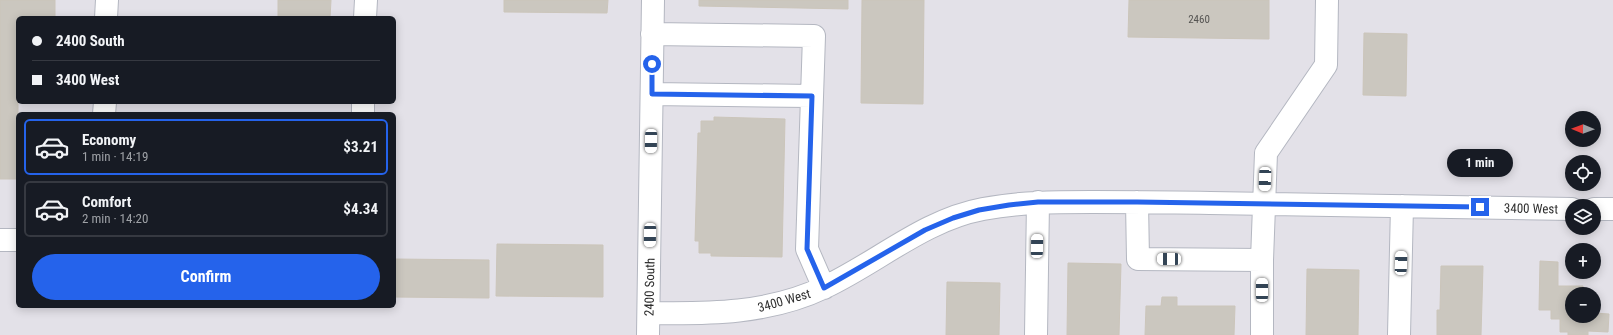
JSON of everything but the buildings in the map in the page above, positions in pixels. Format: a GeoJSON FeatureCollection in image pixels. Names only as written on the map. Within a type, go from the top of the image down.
{"type":"FeatureCollection","features":[{"type":"Feature","properties":{"kind":"street"},"geometry":{"type":"LineString","coordinates":[[106,16],[107,0]]}},
{"type":"Feature","properties":{"kind":"street"},"geometry":{"type":"LineString","coordinates":[[365,16],[366,0]]}},
{"type":"Feature","properties":{"kind":"street","name":"2400 South"},"geometry":{"type":"LineString","coordinates":[[648,335],[653,0]]}},
{"type":"Feature","properties":{"kind":"street"},"geometry":{"type":"LineString","coordinates":[[1262,335],[1262,260],[1266,153],[1326,65],[1327,0]]}},
{"type":"Feature","properties":{"kind":"street"},"geometry":{"type":"LineString","coordinates":[[652,34],[814,36],[807,249],[824,288]]}},
{"type":"Feature","properties":{"kind":"street"},"geometry":{"type":"LineString","coordinates":[[652,94],[812,96]]}},
{"type":"Feature","properties":{"kind":"street"},"geometry":{"type":"LineString","coordinates":[[1036,335],[1038,202]]}},
{"type":"Feature","properties":{"kind":"street","name":"3400 West"},"geometry":{"type":"LineString","coordinates":[[648,313],[710,314],[740,311],[776,304],[824,288],[890,248],[953,218],[979,210],[1038,202],[1137,202],[1565,209]]}},
{"type":"Feature","properties":{"kind":"street"},"geometry":{"type":"LineString","coordinates":[[1137,202],[1138,259],[1262,260]]}},
{"type":"Feature","properties":{"kind":"street"},"geometry":{"type":"LineString","coordinates":[[1399,335],[1402,206]]}},
{"type":"Feature","properties":{"kind":"street"},"geometry":{"type":"LineString","coordinates":[[1601,209],[1613,209]]}},
{"type":"Feature","properties":{"kind":"street"},"geometry":{"type":"LineString","coordinates":[[0,240],[16,240]]}},
{"type":"Feature","properties":{"kind":"shaded area"},"geometry":{"type":"Polygon","coordinates":[[[0,0],[1613,0],[1613,335],[0,335],[0,0]]]}},
{"type":"Feature","properties":{"kind":"route"},"geometry":{"type":"LineString","coordinates":[[652,64],[652,94],[812,96],[807,249],[824,288],[890,248],[925,230],[953,218],[979,210],[1009,205],[1038,202],[1137,202],[1480,207]]}}]}
